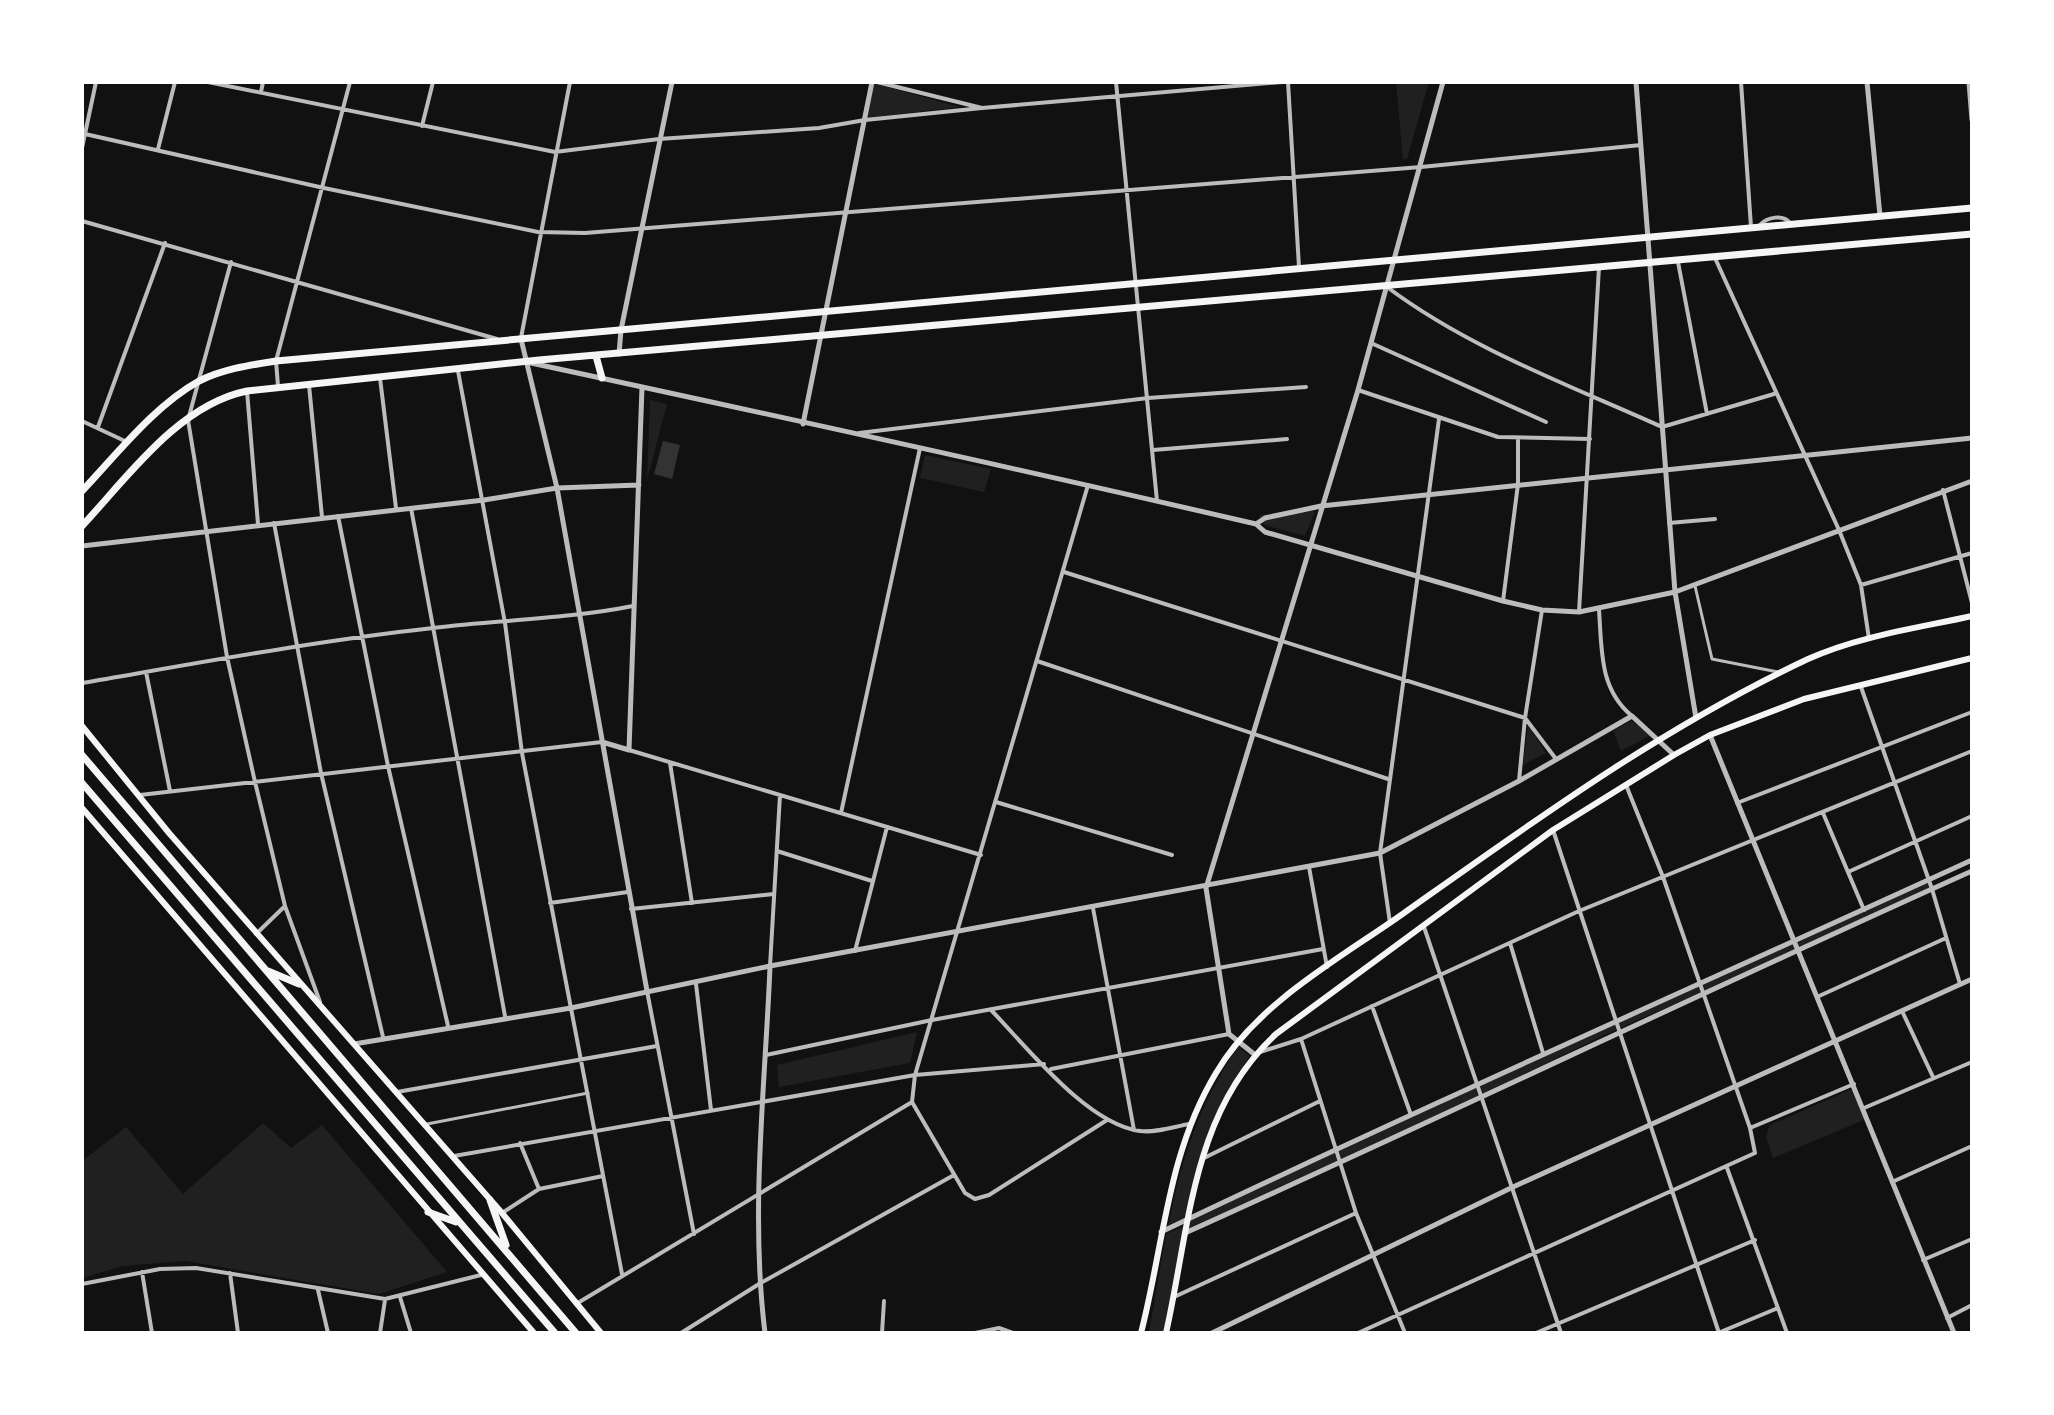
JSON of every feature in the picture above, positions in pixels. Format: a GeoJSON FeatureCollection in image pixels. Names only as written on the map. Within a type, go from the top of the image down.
{"type":"FeatureCollection","features":[{"type":"Feature","properties":{"kind":"main road"},"geometry":{"type":"LineString","coordinates":[[82,491],[127,443],[197,382],[220,372],[276,361],[1972,208]]}},
{"type":"Feature","properties":{"kind":"main road"},"geometry":{"type":"LineString","coordinates":[[82,526],[164,439],[215,403],[247,391],[528,362],[1972,234]]}},
{"type":"Feature","properties":{"kind":"main road"},"geometry":{"type":"LineString","coordinates":[[596,356],[602,378]]}},
{"type":"Feature","properties":{"kind":"main road"},"geometry":{"type":"LineString","coordinates":[[1141,1333],[1160,1233],[1189,1124],[1217,1070],[1236,1043],[1269,1012],[1327,967],[1658,739],[1810,659],[1869,639],[1972,616]]}},
{"type":"Feature","properties":{"kind":"main road"},"geometry":{"type":"LineString","coordinates":[[1166,1333],[1200,1160],[1225,1098],[1254,1054],[1297,1018],[1553,830],[1625,783],[1710,735],[1804,699],[1972,658]]}},
{"type":"Feature","properties":{"kind":"main road"},"geometry":{"type":"LineString","coordinates":[[82,726],[138,796],[502,1213],[574,1305],[601,1333]]}},
{"type":"Feature","properties":{"kind":"main road"},"geometry":{"type":"LineString","coordinates":[[82,755],[576,1333]]}},
{"type":"Feature","properties":{"kind":"main road"},"geometry":{"type":"LineString","coordinates":[[82,783],[555,1333]]}},
{"type":"Feature","properties":{"kind":"main road"},"geometry":{"type":"LineString","coordinates":[[82,808],[534,1333]]}},
{"type":"Feature","properties":{"kind":"main road"},"geometry":{"type":"LineString","coordinates":[[265,969],[299,984]]}},
{"type":"Feature","properties":{"kind":"main road"},"geometry":{"type":"LineString","coordinates":[[490,1200],[508,1251]]}},
{"type":"Feature","properties":{"kind":"main road"},"geometry":{"type":"LineString","coordinates":[[428,1212],[458,1222]]}},
{"type":"Feature","properties":{"kind":"street"},"geometry":{"type":"LineString","coordinates":[[82,148],[96,82]]}},
{"type":"Feature","properties":{"kind":"street"},"geometry":{"type":"LineString","coordinates":[[157,150],[175,82]]}},
{"type":"Feature","properties":{"kind":"street"},"geometry":{"type":"LineString","coordinates":[[208,82],[555,152],[659,139],[807,129],[982,108],[1285,82],[1300,269]]}},
{"type":"Feature","properties":{"kind":"street"},"geometry":{"type":"LineString","coordinates":[[261,92],[263,82]]}},
{"type":"Feature","properties":{"kind":"street"},"geometry":{"type":"LineString","coordinates":[[278,387],[276,361],[350,82]]}},
{"type":"Feature","properties":{"kind":"street"},"geometry":{"type":"LineString","coordinates":[[422,127],[433,82]]}},
{"type":"Feature","properties":{"kind":"street"},"geometry":{"type":"LineString","coordinates":[[570,82],[538,232],[521,338],[557,488],[631,909],[694,1234]]}},
{"type":"Feature","properties":{"kind":"street"},"geometry":{"type":"LineString","coordinates":[[619,355],[621,330],[672,82]]}},
{"type":"Feature","properties":{"kind":"street"},"geometry":{"type":"LineString","coordinates":[[803,424],[824,311],[875,82],[982,108]]}},
{"type":"Feature","properties":{"kind":"street"},"geometry":{"type":"LineString","coordinates":[[1116,82],[1157,501]]}},
{"type":"Feature","properties":{"kind":"street"},"geometry":{"type":"LineString","coordinates":[[1443,82],[1358,390],[1206,888],[1229,1034],[1236,1043],[1254,1054],[1301,1039],[1579,911],[1972,751]]}},
{"type":"Feature","properties":{"kind":"street"},"geometry":{"type":"LineString","coordinates":[[1636,82],[1675,592],[1696,718]]}},
{"type":"Feature","properties":{"kind":"street"},"geometry":{"type":"LineString","coordinates":[[1741,82],[1755,228]]}},
{"type":"Feature","properties":{"kind":"street"},"geometry":{"type":"LineString","coordinates":[[1867,82],[1880,217]]}},
{"type":"Feature","properties":{"kind":"street"},"geometry":{"type":"LineString","coordinates":[[1969,82],[1972,120]]}},
{"type":"Feature","properties":{"kind":"street"},"geometry":{"type":"LineString","coordinates":[[85,134],[538,232],[641,230],[1421,167],[1641,145]]}},
{"type":"Feature","properties":{"kind":"street"},"geometry":{"type":"LineString","coordinates":[[82,221],[503,341]]}},
{"type":"Feature","properties":{"kind":"street"},"geometry":{"type":"LineString","coordinates":[[98,427],[165,243]]}},
{"type":"Feature","properties":{"kind":"street"},"geometry":{"type":"LineString","coordinates":[[1715,258],[1774,394],[1805,453],[1839,530],[1861,585],[1869,639]]}},
{"type":"Feature","properties":{"kind":"street"},"geometry":{"type":"LineString","coordinates":[[1677,259],[1707,414]]}},
{"type":"Feature","properties":{"kind":"street"},"geometry":{"type":"LineString","coordinates":[[231,262],[188,420],[227,657],[255,782],[285,906],[324,1011]]}},
{"type":"Feature","properties":{"kind":"street"},"geometry":{"type":"LineString","coordinates":[[1579,612],[1599,267]]}},
{"type":"Feature","properties":{"kind":"street"},"geometry":{"type":"LineString","coordinates":[[1387,286],[1438,321],[1555,381],[1662,427],[1774,394]]}},
{"type":"Feature","properties":{"kind":"street"},"geometry":{"type":"LineString","coordinates":[[1371,343],[1546,422]]}},
{"type":"Feature","properties":{"kind":"street"},"geometry":{"type":"LineString","coordinates":[[528,362],[803,424],[920,446],[1256,524],[1265,532],[1417,578],[1542,610],[1599,610],[1675,592],[1972,481]]}},
{"type":"Feature","properties":{"kind":"street"},"geometry":{"type":"LineString","coordinates":[[458,371],[505,623],[522,753],[622,1274]]}},
{"type":"Feature","properties":{"kind":"street"},"geometry":{"type":"LineString","coordinates":[[380,378],[396,508]]}},
{"type":"Feature","properties":{"kind":"street"},"geometry":{"type":"LineString","coordinates":[[309,385],[322,517]]}},
{"type":"Feature","properties":{"kind":"street"},"geometry":{"type":"LineString","coordinates":[[629,750],[642,387]]}},
{"type":"Feature","properties":{"kind":"street"},"geometry":{"type":"LineString","coordinates":[[856,433],[1148,398],[1306,387]]}},
{"type":"Feature","properties":{"kind":"street"},"geometry":{"type":"LineString","coordinates":[[1358,390],[1481,433],[1518,439],[1590,439]]}},
{"type":"Feature","properties":{"kind":"street"},"geometry":{"type":"LineString","coordinates":[[247,391],[258,524]]}},
{"type":"Feature","properties":{"kind":"street"},"geometry":{"type":"LineString","coordinates":[[1390,924],[1380,853],[1439,419]]}},
{"type":"Feature","properties":{"kind":"street"},"geometry":{"type":"LineString","coordinates":[[82,421],[127,443]]}},
{"type":"Feature","properties":{"kind":"street"},"geometry":{"type":"LineString","coordinates":[[1256,524],[1265,518],[1321,506],[1805,453],[1972,438]]}},
{"type":"Feature","properties":{"kind":"street"},"geometry":{"type":"LineString","coordinates":[[1153,450],[1287,439]]}},
{"type":"Feature","properties":{"kind":"street"},"geometry":{"type":"LineString","coordinates":[[1503,601],[1518,484],[1518,439]]}},
{"type":"Feature","properties":{"kind":"street"},"geometry":{"type":"LineString","coordinates":[[841,813],[920,446]]}},
{"type":"Feature","properties":{"kind":"street"},"geometry":{"type":"LineString","coordinates":[[1089,484],[915,1075],[912,1102],[965,1193],[975,1199],[989,1195],[1107,1120]]}},
{"type":"Feature","properties":{"kind":"street"},"geometry":{"type":"LineString","coordinates":[[82,546],[484,500],[557,488],[639,485]]}},
{"type":"Feature","properties":{"kind":"street"},"geometry":{"type":"LineString","coordinates":[[1943,490],[1972,603]]}},
{"type":"Feature","properties":{"kind":"street"},"geometry":{"type":"LineString","coordinates":[[411,507],[505,1016]]}},
{"type":"Feature","properties":{"kind":"street"},"geometry":{"type":"LineString","coordinates":[[338,515],[388,766],[448,1026]]}},
{"type":"Feature","properties":{"kind":"street"},"geometry":{"type":"LineString","coordinates":[[1669,523],[1715,519]]}},
{"type":"Feature","properties":{"kind":"street"},"geometry":{"type":"LineString","coordinates":[[274,522],[321,773],[383,1037]]}},
{"type":"Feature","properties":{"kind":"street"},"geometry":{"type":"LineString","coordinates":[[1861,585],[1972,553]]}},
{"type":"Feature","properties":{"kind":"street"},"geometry":{"type":"LineString","coordinates":[[1064,572],[1525,718],[1556,759]]}},
{"type":"Feature","properties":{"kind":"street"},"geometry":{"type":"LineString","coordinates":[[1695,586],[1712,659],[1782,673]]}},
{"type":"Feature","properties":{"kind":"street"},"geometry":{"type":"LineString","coordinates":[[82,683],[227,657],[433,628],[578,617],[633,606]]}},
{"type":"Feature","properties":{"kind":"street"},"geometry":{"type":"LineString","coordinates":[[1519,781],[1525,718],[1542,610]]}},
{"type":"Feature","properties":{"kind":"street"},"geometry":{"type":"LineString","coordinates":[[1599,610],[1605,676],[1615,700],[1674,755]]}},
{"type":"Feature","properties":{"kind":"street"},"geometry":{"type":"LineString","coordinates":[[1037,661],[1388,779]]}},
{"type":"Feature","properties":{"kind":"street"},"geometry":{"type":"LineString","coordinates":[[146,672],[170,792]]}},
{"type":"Feature","properties":{"kind":"street"},"geometry":{"type":"LineString","coordinates":[[1861,687],[1879,746],[1929,880],[1960,984]]}},
{"type":"Feature","properties":{"kind":"street"},"geometry":{"type":"LineString","coordinates":[[1737,803],[1972,712]]}},
{"type":"Feature","properties":{"kind":"street"},"geometry":{"type":"LineString","coordinates":[[353,1044],[505,1016],[571,1008],[770,966],[1206,888],[1380,853],[1519,781],[1632,716]]}},
{"type":"Feature","properties":{"kind":"street"},"geometry":{"type":"LineString","coordinates":[[1710,735],[1751,843],[1864,1108],[1922,1260],[1954,1333]]}},
{"type":"Feature","properties":{"kind":"street"},"geometry":{"type":"LineString","coordinates":[[138,796],[602,742],[981,855]]}},
{"type":"Feature","properties":{"kind":"street"},"geometry":{"type":"LineString","coordinates":[[670,762],[692,903]]}},
{"type":"Feature","properties":{"kind":"street"},"geometry":{"type":"LineString","coordinates":[[1358,1333],[1533,1251],[1673,1192],[1755,1153],[1750,1128],[1663,877],[1625,783]]}},
{"type":"Feature","properties":{"kind":"street"},"geometry":{"type":"LineString","coordinates":[[765,1333],[759,1284],[758,1193],[780,795]]}},
{"type":"Feature","properties":{"kind":"street"},"geometry":{"type":"LineString","coordinates":[[996,802],[1172,855]]}},
{"type":"Feature","properties":{"kind":"street"},"geometry":{"type":"LineString","coordinates":[[1823,813],[1864,910]]}},
{"type":"Feature","properties":{"kind":"street"},"geometry":{"type":"LineString","coordinates":[[1848,872],[1972,816]]}},
{"type":"Feature","properties":{"kind":"street"},"geometry":{"type":"LineString","coordinates":[[855,951],[887,827]]}},
{"type":"Feature","properties":{"kind":"street"},"geometry":{"type":"LineString","coordinates":[[1553,830],[1719,1333],[1778,1308]]}},
{"type":"Feature","properties":{"kind":"street"},"geometry":{"type":"LineString","coordinates":[[777,851],[872,881]]}},
{"type":"Feature","properties":{"kind":"street"},"geometry":{"type":"LineString","coordinates":[[1160,1233],[1543,1053],[1794,944],[1972,860]]}},
{"type":"Feature","properties":{"kind":"street"},"geometry":{"type":"LineString","coordinates":[[1309,867],[1327,967]]}},
{"type":"Feature","properties":{"kind":"street"},"geometry":{"type":"LineString","coordinates":[[1185,1233],[1619,1030],[1798,953],[1972,871]]}},
{"type":"Feature","properties":{"kind":"street"},"geometry":{"type":"LineString","coordinates":[[550,903],[628,892]]}},
{"type":"Feature","properties":{"kind":"street"},"geometry":{"type":"LineString","coordinates":[[631,909],[774,894]]}},
{"type":"Feature","properties":{"kind":"street"},"geometry":{"type":"LineString","coordinates":[[256,934],[285,906]]}},
{"type":"Feature","properties":{"kind":"street"},"geometry":{"type":"LineString","coordinates":[[1093,908],[1134,1130]]}},
{"type":"Feature","properties":{"kind":"street"},"geometry":{"type":"LineString","coordinates":[[1424,927],[1561,1333]]}},
{"type":"Feature","properties":{"kind":"street"},"geometry":{"type":"LineString","coordinates":[[1817,997],[1947,938]]}},
{"type":"Feature","properties":{"kind":"street"},"geometry":{"type":"LineString","coordinates":[[1510,943],[1543,1053]]}},
{"type":"Feature","properties":{"kind":"street"},"geometry":{"type":"LineString","coordinates":[[766,1055],[932,1020],[1323,949]]}},
{"type":"Feature","properties":{"kind":"street"},"geometry":{"type":"LineString","coordinates":[[1212,1333],[1513,1187],[1972,979]]}},
{"type":"Feature","properties":{"kind":"street"},"geometry":{"type":"LineString","coordinates":[[696,984],[711,1110]]}},
{"type":"Feature","properties":{"kind":"street"},"geometry":{"type":"LineString","coordinates":[[1372,1006],[1411,1115]]}},
{"type":"Feature","properties":{"kind":"street"},"geometry":{"type":"LineString","coordinates":[[991,1010],[1049,1069],[1107,1120],[1134,1130],[1157,1131],[1189,1124]]}},
{"type":"Feature","properties":{"kind":"street"},"geometry":{"type":"LineString","coordinates":[[1902,1011],[1933,1078]]}},
{"type":"Feature","properties":{"kind":"street"},"geometry":{"type":"LineString","coordinates":[[1049,1069],[1119,1058],[1229,1034]]}},
{"type":"Feature","properties":{"kind":"street"},"geometry":{"type":"LineString","coordinates":[[1301,1039],[1356,1213],[1405,1333]]}},
{"type":"Feature","properties":{"kind":"street"},"geometry":{"type":"LineString","coordinates":[[397,1092],[582,1062],[657,1046]]}},
{"type":"Feature","properties":{"kind":"street"},"geometry":{"type":"LineString","coordinates":[[1864,1108],[1972,1062]]}},
{"type":"Feature","properties":{"kind":"street"},"geometry":{"type":"LineString","coordinates":[[452,1156],[915,1075],[1044,1064]]}},
{"type":"Feature","properties":{"kind":"street"},"geometry":{"type":"LineString","coordinates":[[1750,1128],[1854,1084]]}},
{"type":"Feature","properties":{"kind":"street"},"geometry":{"type":"LineString","coordinates":[[424,1124],[588,1093]]}},
{"type":"Feature","properties":{"kind":"street"},"geometry":{"type":"LineString","coordinates":[[1200,1160],[1320,1101]]}},
{"type":"Feature","properties":{"kind":"street"},"geometry":{"type":"LineString","coordinates":[[574,1305],[912,1102]]}},
{"type":"Feature","properties":{"kind":"street"},"geometry":{"type":"LineString","coordinates":[[520,1143],[539,1189]]}},
{"type":"Feature","properties":{"kind":"street"},"geometry":{"type":"LineString","coordinates":[[1892,1182],[1972,1146]]}},
{"type":"Feature","properties":{"kind":"street"},"geometry":{"type":"LineString","coordinates":[[1727,1168],[1787,1333]]}},
{"type":"Feature","properties":{"kind":"street"},"geometry":{"type":"LineString","coordinates":[[681,1333],[759,1284],[954,1175]]}},
{"type":"Feature","properties":{"kind":"street"},"geometry":{"type":"LineString","coordinates":[[502,1213],[539,1189],[604,1176]]}},
{"type":"Feature","properties":{"kind":"street"},"geometry":{"type":"LineString","coordinates":[[1174,1297],[1356,1213]]}},
{"type":"Feature","properties":{"kind":"street"},"geometry":{"type":"LineString","coordinates":[[1922,1260],[1972,1239]]}},
{"type":"Feature","properties":{"kind":"street"},"geometry":{"type":"LineString","coordinates":[[1536,1333],[1755,1240]]}},
{"type":"Feature","properties":{"kind":"street"},"geometry":{"type":"LineString","coordinates":[[82,1284],[175,1268],[230,1273],[385,1299],[481,1275]]}},
{"type":"Feature","properties":{"kind":"street"},"geometry":{"type":"LineString","coordinates":[[142,1272],[152,1333]]}},
{"type":"Feature","properties":{"kind":"street"},"geometry":{"type":"LineString","coordinates":[[230,1273],[238,1333]]}},
{"type":"Feature","properties":{"kind":"street"},"geometry":{"type":"LineString","coordinates":[[318,1290],[328,1333]]}},
{"type":"Feature","properties":{"kind":"street"},"geometry":{"type":"LineString","coordinates":[[400,1297],[411,1333]]}},
{"type":"Feature","properties":{"kind":"street"},"geometry":{"type":"LineString","coordinates":[[380,1333],[385,1299]]}},
{"type":"Feature","properties":{"kind":"street"},"geometry":{"type":"LineString","coordinates":[[882,1333],[884,1301]]}},
{"type":"Feature","properties":{"kind":"street"},"geometry":{"type":"LineString","coordinates":[[1947,1318],[1972,1305]]}},
{"type":"Feature","properties":{"kind":"street"},"geometry":{"type":"LineString","coordinates":[[975,1333],[999,1328],[1013,1333]]}},
{"type":"Feature","properties":{"kind":"shaded area"},"geometry":{"type":"Polygon","coordinates":[[[1396,82],[1429,82],[1407,159],[1403,159],[1396,82]]]}},
{"type":"Feature","properties":{"kind":"shaded area"},"geometry":{"type":"Polygon","coordinates":[[[873,83],[959,107],[866,118],[873,83]]]}},
{"type":"Feature","properties":{"kind":"shaded area"},"geometry":{"type":"Polygon","coordinates":[[[650,400],[667,404],[647,480],[650,400]]]}},
{"type":"Feature","properties":{"kind":"shaded area"},"geometry":{"type":"Polygon","coordinates":[[[663,441],[680,445],[672,479],[654,474],[663,441]]]}},
{"type":"Feature","properties":{"kind":"shaded area"},"geometry":{"type":"Polygon","coordinates":[[[925,455],[991,469],[984,492],[920,478],[925,455]]]}},
{"type":"Feature","properties":{"kind":"shaded area"},"geometry":{"type":"Polygon","coordinates":[[[1307,508],[1315,512],[1305,536],[1265,525],[1260,520],[1260,515],[1307,508]]]}},
{"type":"Feature","properties":{"kind":"shaded area"},"geometry":{"type":"Polygon","coordinates":[[[1631,721],[1653,734],[1621,751],[1613,731],[1631,721]]]}},
{"type":"Feature","properties":{"kind":"shaded area"},"geometry":{"type":"Polygon","coordinates":[[[1528,725],[1546,753],[1523,765],[1528,725]]]}},
{"type":"Feature","properties":{"kind":"shaded area"},"geometry":{"type":"Polygon","coordinates":[[[1928,881],[1930,888],[1798,951],[1795,944],[1928,881]]]}},
{"type":"Feature","properties":{"kind":"shaded area"},"geometry":{"type":"Polygon","coordinates":[[[1793,944],[1797,953],[1703,992],[1700,983],[1793,944]]]}},
{"type":"Feature","properties":{"kind":"shaded area"},"geometry":{"type":"Polygon","coordinates":[[[1698,984],[1701,992],[1620,1028],[1617,1021],[1698,984]]]}},
{"type":"Feature","properties":{"kind":"shaded area"},"geometry":{"type":"Polygon","coordinates":[[[1615,1022],[1617,1029],[1483,1094],[1479,1083],[1615,1022]]]}},
{"type":"Feature","properties":{"kind":"shaded area"},"geometry":{"type":"Polygon","coordinates":[[[917,1032],[910,1063],[779,1087],[777,1065],[917,1032]]]}},
{"type":"Feature","properties":{"kind":"shaded area"},"geometry":{"type":"Polygon","coordinates":[[[1238,1047],[1250,1056],[1226,1094],[1208,1133],[1185,1218],[1169,1224],[1179,1177],[1194,1132],[1213,1089],[1238,1047]]]}},
{"type":"Feature","properties":{"kind":"shaded area"},"geometry":{"type":"Polygon","coordinates":[[[1477,1086],[1480,1095],[1340,1162],[1337,1152],[1477,1086]]]}},
{"type":"Feature","properties":{"kind":"shaded area"},"geometry":{"type":"Polygon","coordinates":[[[1852,1089],[1866,1119],[1773,1158],[1766,1136],[1770,1125],[1852,1089]]]}},
{"type":"Feature","properties":{"kind":"shaded area"},"geometry":{"type":"Polygon","coordinates":[[[263,1123],[291,1148],[322,1125],[447,1272],[379,1294],[186,1261],[122,1266],[82,1278],[82,1161],[126,1127],[183,1194],[263,1123]]]}},
{"type":"Feature","properties":{"kind":"shaded area"},"geometry":{"type":"Polygon","coordinates":[[[1335,1153],[1337,1162],[1186,1232],[1188,1220],[1335,1153]]]}},
{"type":"Feature","properties":{"kind":"shaded area"},"geometry":{"type":"Polygon","coordinates":[[[1185,1226],[1164,1333],[1149,1333],[1166,1234],[1185,1226]]]}}]}
